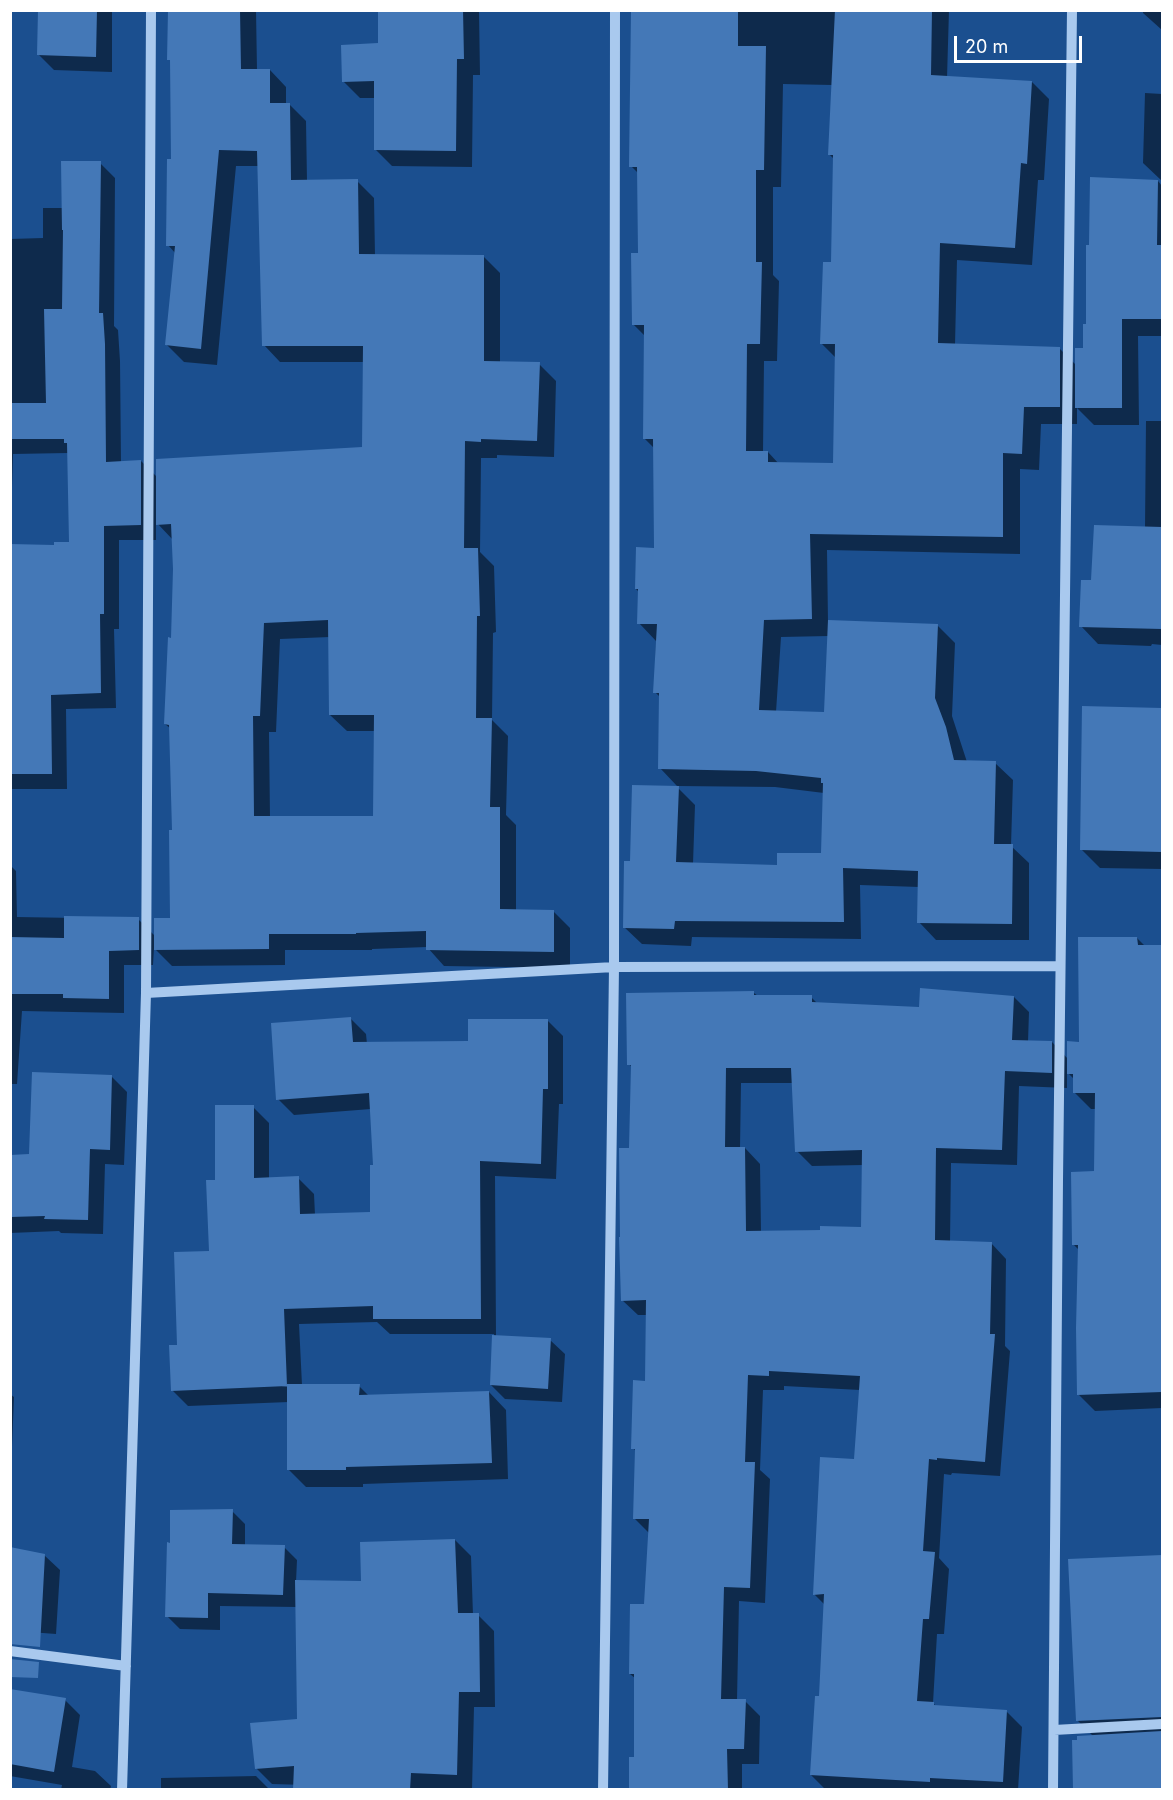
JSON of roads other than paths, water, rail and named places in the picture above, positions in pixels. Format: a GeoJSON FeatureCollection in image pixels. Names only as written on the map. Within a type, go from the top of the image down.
{"type":"FeatureCollection","features":[{"type":"Feature","properties":{"kind":"street"},"geometry":{"type":"LineString","coordinates":[[122,1790],[146,993],[151,10]]}},
{"type":"Feature","properties":{"kind":"street"},"geometry":{"type":"LineString","coordinates":[[603,1790],[614,967],[615,10]]}},
{"type":"Feature","properties":{"kind":"street"},"geometry":{"type":"LineString","coordinates":[[1053,1790],[1072,10]]}},
{"type":"Feature","properties":{"kind":"street"},"geometry":{"type":"LineString","coordinates":[[146,993],[614,967],[1060,966]]}},
{"type":"Feature","properties":{"kind":"street"},"geometry":{"type":"LineString","coordinates":[[10,1651],[126,1666]]}},
{"type":"Feature","properties":{"kind":"street"},"geometry":{"type":"LineString","coordinates":[[1054,1730],[1162,1724]]}}]}
